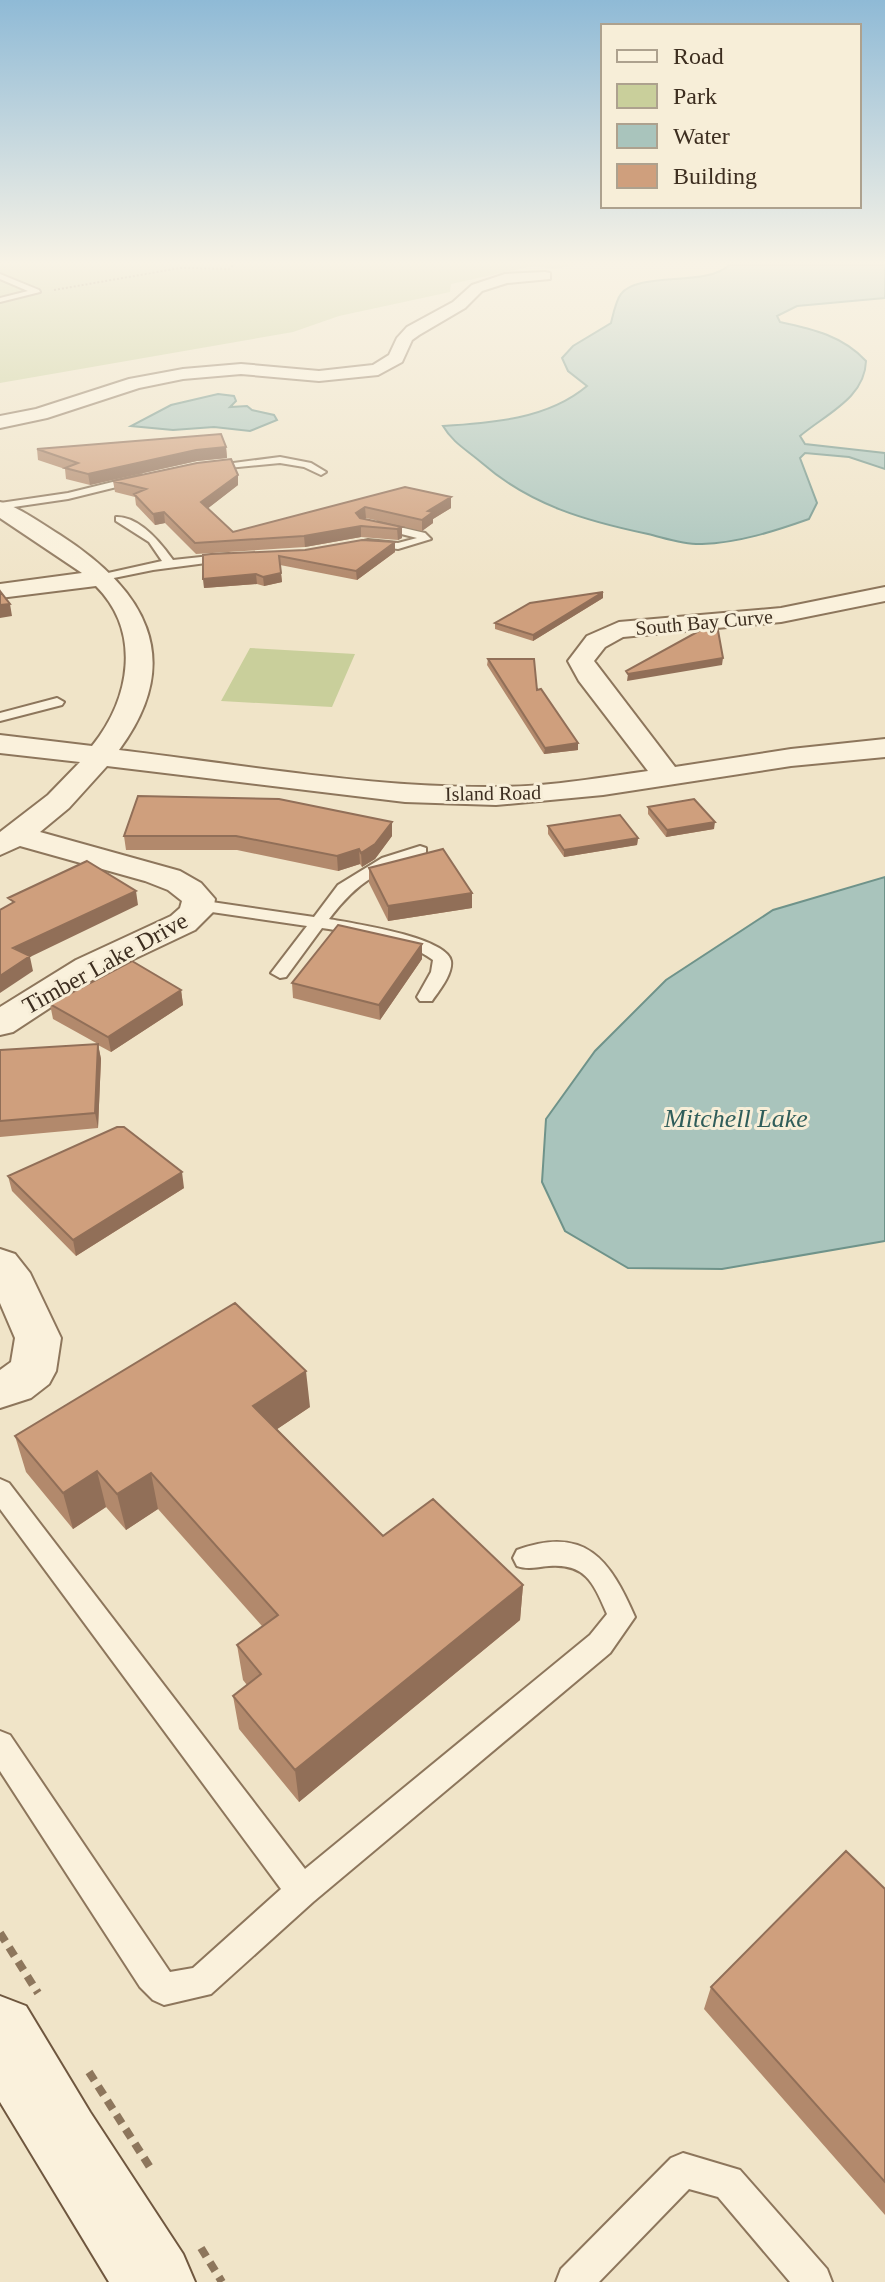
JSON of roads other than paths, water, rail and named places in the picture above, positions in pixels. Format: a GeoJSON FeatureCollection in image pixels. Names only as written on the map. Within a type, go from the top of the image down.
{"type":"FeatureCollection","features":[{"type":"Feature","properties":{"kind":"main road"},"geometry":{"type":"LineString","coordinates":[[21,2015],[63,2139],[177,2263]]}},
{"type":"Feature","properties":{"kind":"street"},"geometry":{"type":"LineString","coordinates":[[0,422],[40,414],[135,383],[212,371]]}},
{"type":"Feature","properties":{"kind":"street"},"geometry":{"type":"LineString","coordinates":[[273,371],[330,376],[366,371]]}},
{"type":"Feature","properties":{"kind":"street","name":"Timber Lake Drive"},"geometry":{"type":"LineString","coordinates":[[0,508],[68,551],[103,578],[123,602],[138,630],[141,660],[136,691],[123,724],[100,756],[58,802],[9,840]]}},
{"type":"Feature","properties":{"kind":"street"},"geometry":{"type":"LineString","coordinates":[[0,591],[103,578]]}},
{"type":"Feature","properties":{"kind":"street","name":"South Bay Curve"},"geometry":{"type":"LineString","coordinates":[[666,775],[588,675],[581,661],[587,648],[601,637],[619,630],[781,615],[885,594]]}},
{"type":"Feature","properties":{"kind":"street","name":"Island Road"},"geometry":{"type":"LineString","coordinates":[[0,744],[405,793],[456,796],[509,796],[559,791],[798,756],[885,748]]}},
{"type":"Feature","properties":{"kind":"street","name":"Timber Lake Drive"},"geometry":{"type":"LineString","coordinates":[[0,1024],[33,999],[86,968],[183,923],[196,912],[199,899],[189,888],[168,876],[9,840]]}},
{"type":"Feature","properties":{"kind":"street"},"geometry":{"type":"LineString","coordinates":[[0,1265],[14,1285],[38,1338],[33,1371],[14,1385],[0,1389]]}},
{"type":"Feature","properties":{"kind":"lane"},"geometry":{"type":"LineString","coordinates":[[198,467],[288,458],[308,463],[321,472]]}},
{"type":"Feature","properties":{"kind":"lane"},"geometry":{"type":"LineString","coordinates":[[0,508],[68,496],[153,475]]}},
{"type":"Feature","properties":{"kind":"lane"},"geometry":{"type":"LineString","coordinates":[[120,519],[153,540],[170,564]]}},
{"type":"Feature","properties":{"kind":"lane"},"geometry":{"type":"LineString","coordinates":[[353,544],[398,546],[425,539],[421,535],[365,524]]}},
{"type":"Feature","properties":{"kind":"lane"},"geometry":{"type":"LineString","coordinates":[[103,578],[170,564],[243,556]]}},
{"type":"Feature","properties":{"kind":"lane"},"geometry":{"type":"LineString","coordinates":[[0,717],[57,702]]}},
{"type":"Feature","properties":{"kind":"lane"},"geometry":{"type":"LineString","coordinates":[[280,973],[344,888],[388,861],[420,851]]}},
{"type":"Feature","properties":{"kind":"lane"},"geometry":{"type":"LineString","coordinates":[[198,905],[386,935],[431,948],[441,957],[442,964],[426,997]]}},
{"type":"Feature","properties":{"kind":"lane"},"geometry":{"type":"LineString","coordinates":[[5,1508],[302,1891]]}},
{"type":"Feature","properties":{"kind":"lane"},"geometry":{"type":"LineString","coordinates":[[0,1745],[151,1976],[164,1989],[200,1983],[302,1891],[600,1644],[622,1617],[606,1580],[583,1556],[551,1553],[526,1558]]}},
{"type":"Feature","properties":{"kind":"lane"},"geometry":{"type":"LineString","coordinates":[[574,2282],[683,2170],[728,2182],[814,2282]]}},
{"type":"Feature","properties":{"kind":"water"},"geometry":{"type":"Polygon","coordinates":[[[569,371],[864,371],[852,395],[800,436],[805,444],[885,453],[885,469],[849,457],[805,453],[800,458],[817,503],[809,519],[743,539],[702,544],[603,523],[539,500],[500,478],[451,437],[443,426],[481,423],[537,412],[555,406],[587,386],[569,371]]]}},
{"type":"Feature","properties":{"kind":"water"},"geometry":{"type":"Polygon","coordinates":[[[218,394],[234,396],[236,401],[230,407],[247,406],[274,415],[277,420],[250,431],[214,427],[173,430],[131,426],[171,405],[218,394]]]}},
{"type":"Feature","properties":{"kind":"water","name":"Mitchell Lake"},"geometry":{"type":"Polygon","coordinates":[[[885,877],[885,1241],[722,1269],[628,1268],[565,1231],[542,1182],[546,1119],[595,1051],[666,980],[773,910],[885,877]]]}}]}
